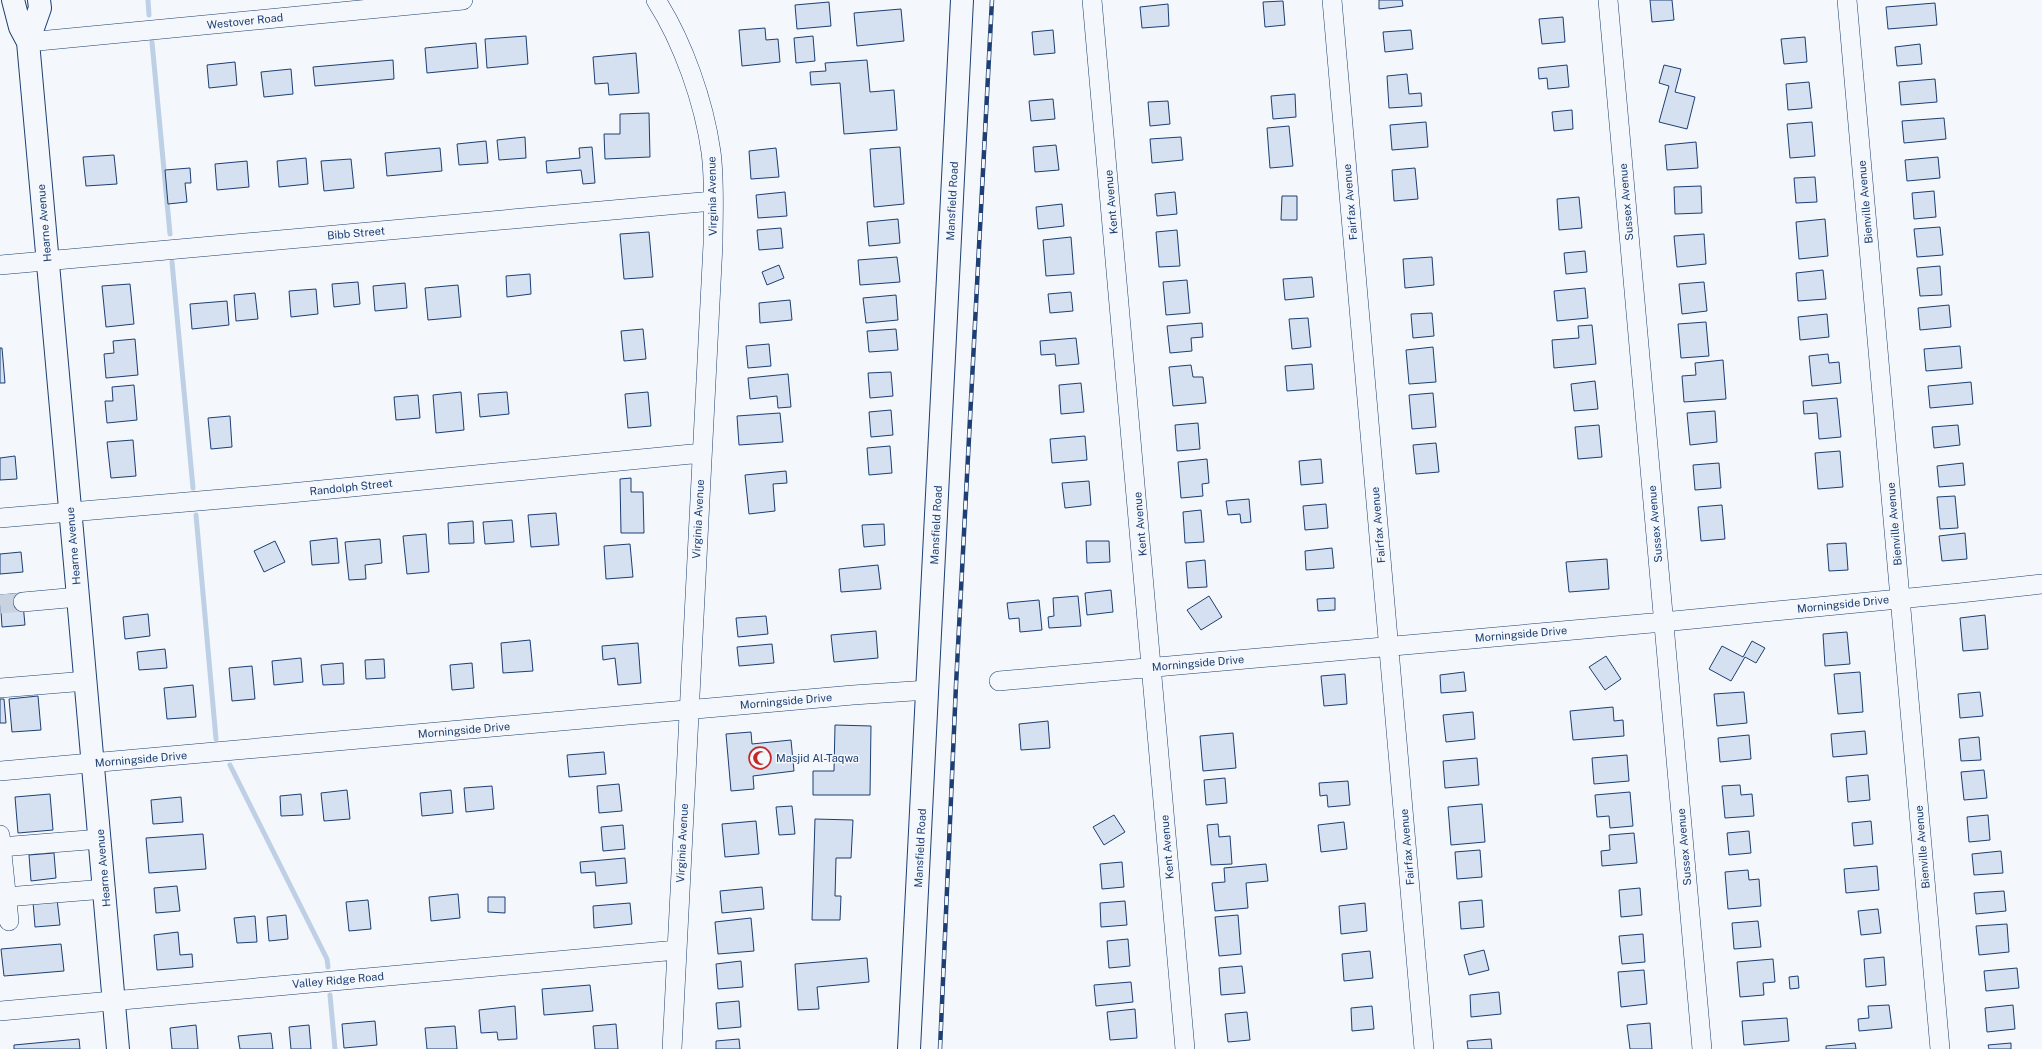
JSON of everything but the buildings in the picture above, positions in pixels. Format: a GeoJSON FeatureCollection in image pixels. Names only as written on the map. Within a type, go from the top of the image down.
{"type":"FeatureCollection","features":[{"type":"Feature","properties":{"kind":"main road","name":"Hearne Avenue"},"geometry":{"type":"LineString","coordinates":[[13,0],[20,27],[28,42],[94,763],[118,1049]]}},
{"type":"Feature","properties":{"kind":"main road","name":"Hearne Avenue"},"geometry":{"type":"LineString","coordinates":[[28,42],[40,8],[39,0]]}},
{"type":"Feature","properties":{"kind":"main road","name":"Mansfield Road"},"geometry":{"type":"LineString","coordinates":[[909,1049],[962,0]]}},
{"type":"Feature","properties":{"kind":"street","name":"Westover Road"},"geometry":{"type":"LineString","coordinates":[[28,42],[462,0]]}},
{"type":"Feature","properties":{"kind":"street","name":"Virginia Avenue"},"geometry":{"type":"LineString","coordinates":[[656,0],[675,34],[692,78],[706,123],[711,153],[713,201],[713,244],[688,710],[672,1049]]}},
{"type":"Feature","properties":{"kind":"street","name":"Kent Avenue"},"geometry":{"type":"LineString","coordinates":[[1092,0],[1186,1049]]}},
{"type":"Feature","properties":{"kind":"street","name":"Fairfax Avenue"},"geometry":{"type":"LineString","coordinates":[[1332,0],[1424,1049]]}},
{"type":"Feature","properties":{"kind":"street","name":"Sussex Avenue"},"geometry":{"type":"LineString","coordinates":[[1608,0],[1702,1049]]}},
{"type":"Feature","properties":{"kind":"street","name":"Bienville Avenue"},"geometry":{"type":"LineString","coordinates":[[1847,0],[1940,1049]]}},
{"type":"Feature","properties":{"kind":"street","name":"Bibb Street"},"geometry":{"type":"LineString","coordinates":[[0,264],[713,201]]}},
{"type":"Feature","properties":{"kind":"street","name":"Randolph Street"},"geometry":{"type":"LineString","coordinates":[[0,518],[280,494],[702,453]]}},
{"type":"Feature","properties":{"kind":"street","name":"Morningside Drive"},"geometry":{"type":"LineString","coordinates":[[999,681],[1663,622],[2042,584]]}},
{"type":"Feature","properties":{"kind":"street"},"geometry":{"type":"LineString","coordinates":[[23,602],[78,597]]}},
{"type":"Feature","properties":{"kind":"street"},"geometry":{"type":"LineString","coordinates":[[0,688],[86,681]]}},
{"type":"Feature","properties":{"kind":"street","name":"Morningside Drive"},"geometry":{"type":"LineString","coordinates":[[0,771],[854,695],[928,690]]}},
{"type":"Feature","properties":{"kind":"street"},"geometry":{"type":"LineString","coordinates":[[9,921],[1,841],[100,839]]}},
{"type":"Feature","properties":{"kind":"street"},"geometry":{"type":"LineString","coordinates":[[6,897],[104,889]]}},
{"type":"Feature","properties":{"kind":"street","name":"Valley Ridge Road"},"geometry":{"type":"LineString","coordinates":[[0,1011],[677,950]]}},
{"type":"Feature","properties":{"kind":"waterway"},"geometry":{"type":"LineString","coordinates":[[148,0],[149,15]]}},
{"type":"Feature","properties":{"kind":"waterway"},"geometry":{"type":"LineString","coordinates":[[152,42],[170,234]]}},
{"type":"Feature","properties":{"kind":"waterway"},"geometry":{"type":"LineString","coordinates":[[172,262],[193,488]]}},
{"type":"Feature","properties":{"kind":"waterway"},"geometry":{"type":"LineString","coordinates":[[196,515],[216,739]]}},
{"type":"Feature","properties":{"kind":"waterway"},"geometry":{"type":"LineString","coordinates":[[230,765],[327,959],[328,967]]}},
{"type":"Feature","properties":{"kind":"waterway"},"geometry":{"type":"LineString","coordinates":[[330,995],[335,1049]]}},
{"type":"Feature","properties":{"kind":"tunnel"},"geometry":{"type":"LineString","coordinates":[[0,604],[23,602]]}},
{"type":"Feature","properties":{"kind":"railway"},"geometry":{"type":"LineString","coordinates":[[940,1049],[956,685],[992,0]]}},
{"type":"Feature","properties":{"kind":"place","name":"Masjid Al-Taqwa"},"geometry":{"type":"Point","coordinates":[760,758]}}]}
